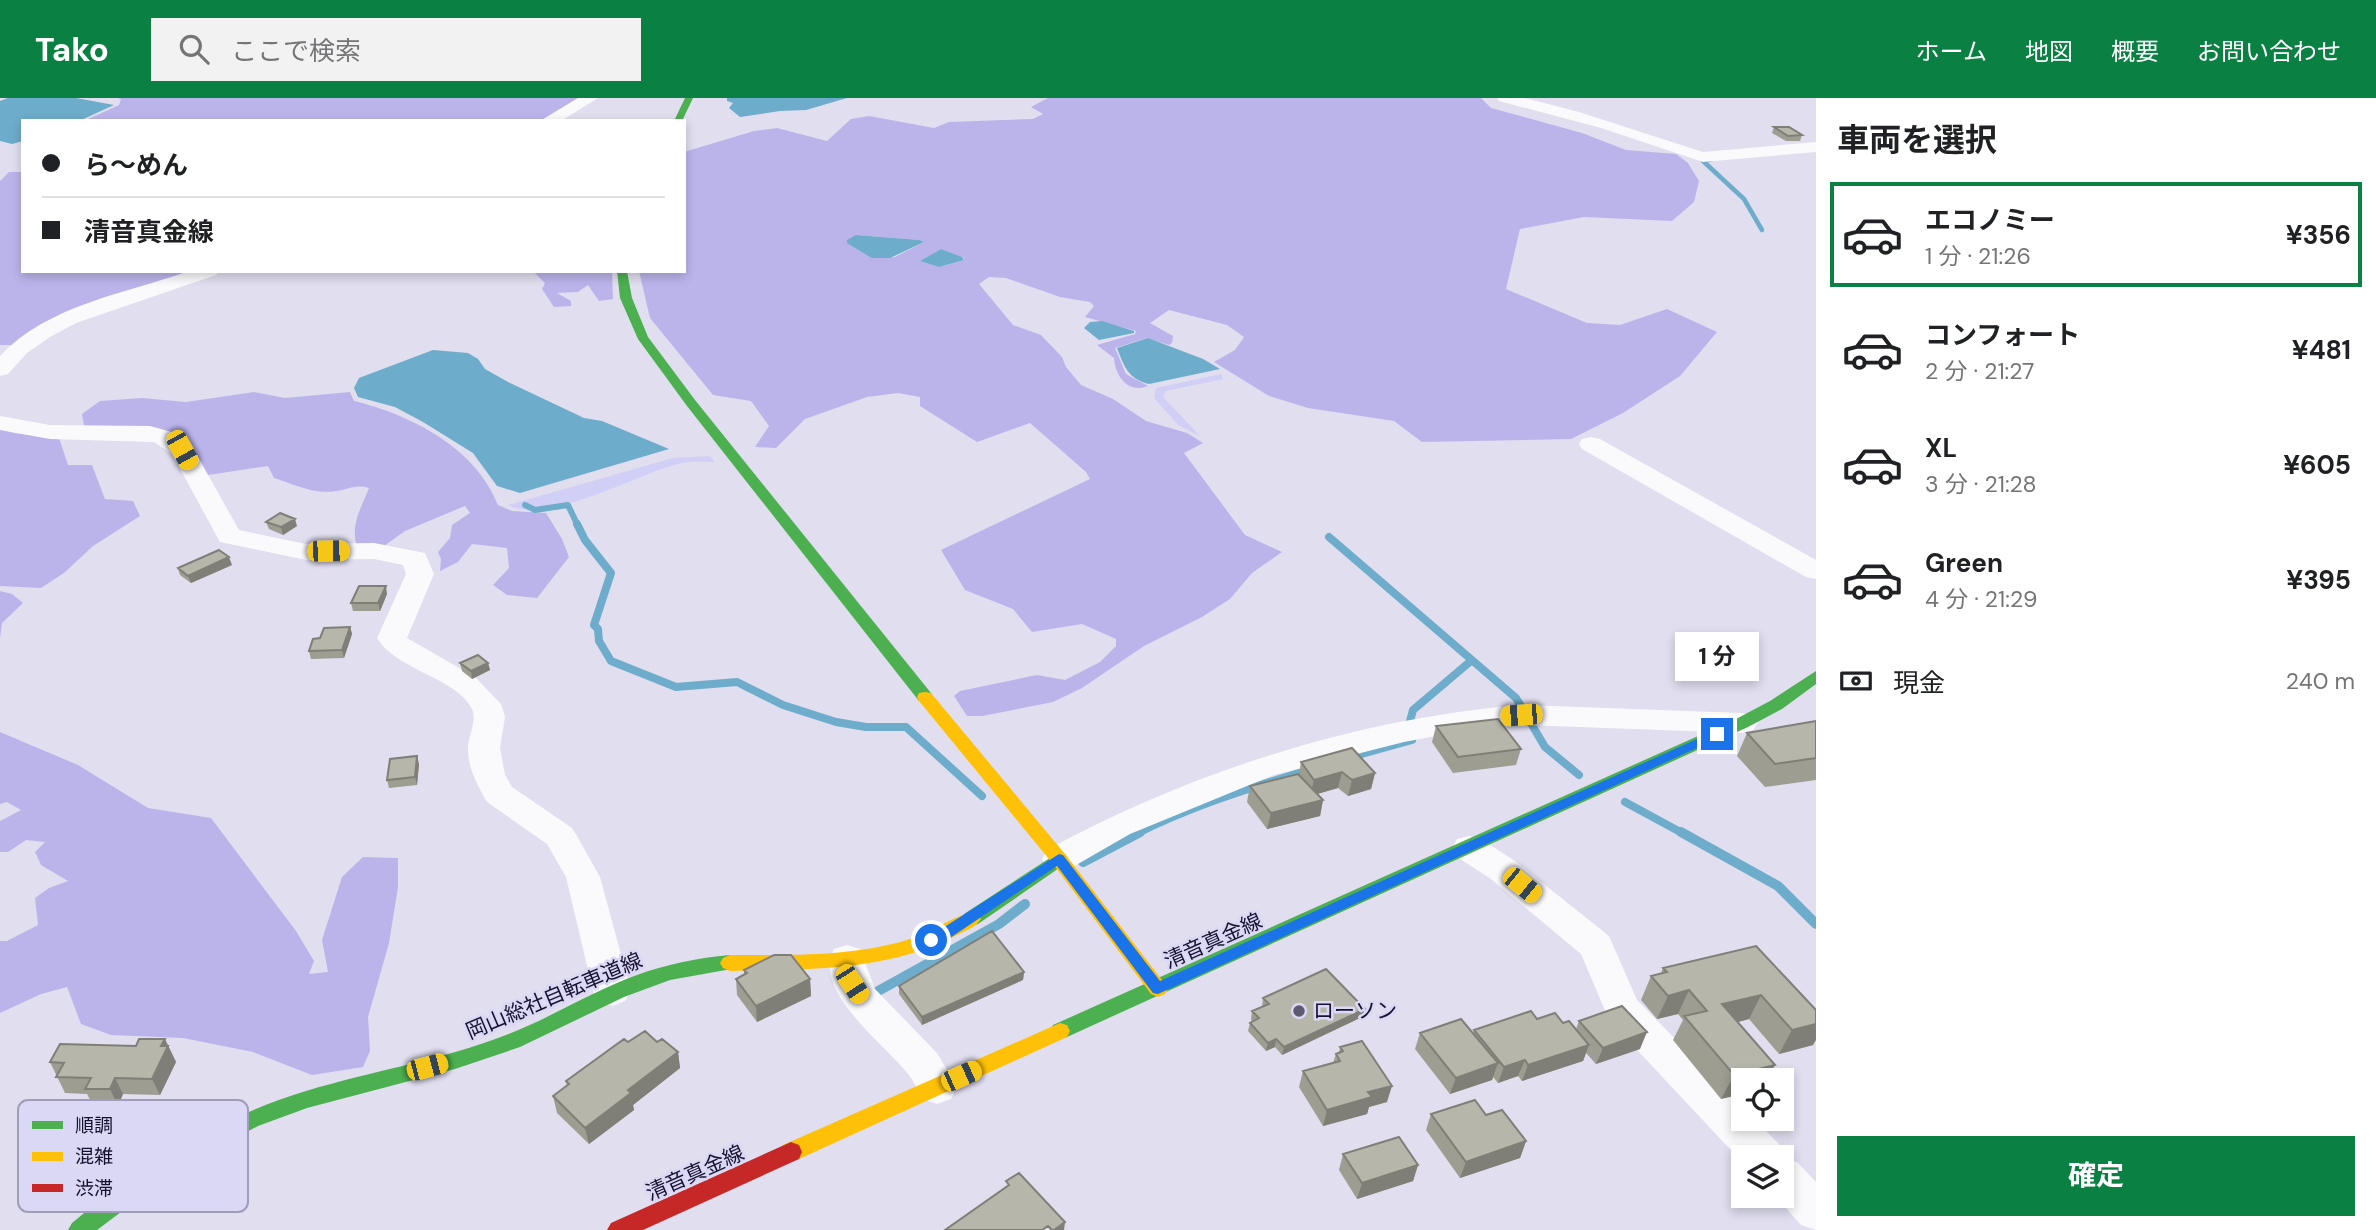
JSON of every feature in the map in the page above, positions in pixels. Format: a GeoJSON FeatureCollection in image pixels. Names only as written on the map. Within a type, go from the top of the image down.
{"type":"FeatureCollection","features":[{"type":"Feature","properties":{"kind":"main road"},"geometry":{"type":"LineString","coordinates":[[679,119],[690,98]]}},
{"type":"Feature","properties":{"kind":"main road"},"geometry":{"type":"LineString","coordinates":[[622,273],[626,298],[642,337],[691,403],[897,662],[1059,859],[1158,989]]}},
{"type":"Feature","properties":{"kind":"main road","name":"清音真金線"},"geometry":{"type":"LineString","coordinates":[[619,1230],[1158,989],[1742,723],[1776,705],[1816,676]]}},
{"type":"Feature","properties":{"kind":"main road","name":"岡山総社自転車道線"},"geometry":{"type":"LineString","coordinates":[[248,1121],[512,1041],[552,1024],[612,991],[690,967],[847,959],[918,946],[945,935],[1059,859]]}},
{"type":"Feature","properties":{"kind":"main road","name":"岡山総社自転車道線"},"geometry":{"type":"LineString","coordinates":[[80,1230],[102,1212]]}},
{"type":"Feature","properties":{"kind":"street"},"geometry":{"type":"LineString","coordinates":[[553,119],[573,110],[590,98]]}},
{"type":"Feature","properties":{"kind":"street"},"geometry":{"type":"LineString","coordinates":[[1505,98],[1614,126],[1695,157],[1712,158],[1816,147]]}},
{"type":"Feature","properties":{"kind":"street"},"geometry":{"type":"LineString","coordinates":[[0,369],[11,354],[48,330],[94,308],[203,273]]}},
{"type":"Feature","properties":{"kind":"street"},"geometry":{"type":"LineString","coordinates":[[0,423],[50,432],[129,432],[163,437],[182,450],[229,536],[306,552],[374,551],[415,559],[420,574],[392,638],[396,645],[464,684],[486,704],[489,717],[484,748],[489,775],[499,794],[560,836],[583,877],[612,991]]}},
{"type":"Feature","properties":{"kind":"street"},"geometry":{"type":"LineString","coordinates":[[1591,444],[1816,570]]}},
{"type":"Feature","properties":{"kind":"street"},"geometry":{"type":"LineString","coordinates":[[1059,859],[1118,826],[1264,767],[1404,732],[1472,719],[1527,715],[1742,723]]}},
{"type":"Feature","properties":{"kind":"street"},"geometry":{"type":"LineString","coordinates":[[1469,848],[1503,870],[1596,946],[1622,1009],[1752,1145]]}},
{"type":"Feature","properties":{"kind":"street"},"geometry":{"type":"LineString","coordinates":[[847,959],[852,984],[862,1000],[923,1064],[937,1087]]}},
{"type":"Feature","properties":{"kind":"street"},"geometry":{"type":"LineString","coordinates":[[1794,1188],[1816,1211]]}},
{"type":"Feature","properties":{"kind":"shaded area"},"geometry":{"type":"Polygon","coordinates":[[[8,98],[76,98],[114,105],[83,119],[21,119],[21,142],[12,144],[0,141],[0,101],[8,98]]]}},
{"type":"Feature","properties":{"kind":"shaded area"},"geometry":{"type":"Polygon","coordinates":[[[117,98],[584,98],[561,119],[88,119],[119,105],[121,99],[117,98]]]}},
{"type":"Feature","properties":{"kind":"shaded area"},"geometry":{"type":"Polygon","coordinates":[[[727,98],[847,98],[806,110],[740,117],[729,108],[733,103],[727,101],[727,98]]]}},
{"type":"Feature","properties":{"kind":"shaded area"},"geometry":{"type":"Polygon","coordinates":[[[1048,98],[1481,98],[1491,108],[1582,133],[1626,150],[1676,154],[1688,163],[1699,181],[1694,202],[1672,221],[1584,217],[1520,229],[1506,289],[1587,323],[1620,325],[1667,309],[1717,332],[1680,376],[1623,413],[1571,439],[1422,442],[1394,421],[1308,408],[1269,396],[1214,362],[1235,350],[1244,337],[1227,325],[1169,310],[1150,323],[1173,336],[1172,343],[1169,345],[1147,338],[1115,348],[1126,374],[1148,386],[1134,388],[1120,377],[1114,358],[1097,345],[1135,334],[1136,331],[1085,317],[1094,306],[1090,302],[1060,297],[1006,278],[989,277],[979,284],[1013,325],[1041,335],[1062,357],[1066,367],[1081,385],[1113,399],[1146,421],[1187,433],[1203,443],[1184,453],[1245,535],[1282,552],[1252,573],[1230,599],[1202,617],[1144,646],[1082,688],[1053,702],[982,716],[967,716],[954,696],[960,691],[1037,675],[1065,680],[1100,662],[1116,646],[1116,639],[1082,624],[1032,632],[1013,609],[965,590],[941,550],[1090,479],[1086,472],[1030,423],[977,442],[920,406],[920,397],[898,393],[867,397],[805,419],[776,448],[755,447],[769,426],[751,401],[713,395],[650,318],[639,273],[686,273],[686,151],[754,131],[777,128],[827,141],[851,119],[869,116],[934,128],[949,122],[1033,119],[1043,114],[1031,107],[1048,98]],[[856,235],[872,258],[895,257],[924,242],[856,235]],[[941,249],[921,261],[939,267],[964,258],[941,249]]]}},
{"type":"Feature","properties":{"kind":"shaded area"},"geometry":{"type":"Polygon","coordinates":[[[9,172],[21,172],[21,273],[197,273],[17,345],[0,345],[0,181],[9,172]]]}},
{"type":"Feature","properties":{"kind":"shaded area"},"geometry":{"type":"Polygon","coordinates":[[[856,235],[924,242],[890,258],[872,258],[847,243],[847,240],[856,235]]]}},
{"type":"Feature","properties":{"kind":"shaded area"},"geometry":{"type":"Polygon","coordinates":[[[941,249],[964,260],[939,267],[920,261],[941,249]]]}},
{"type":"Feature","properties":{"kind":"shaded area"},"geometry":{"type":"Polygon","coordinates":[[[535,273],[612,273],[613,299],[599,301],[588,285],[578,292],[557,293],[571,301],[571,306],[554,307],[542,289],[545,283],[535,273]]]}},
{"type":"Feature","properties":{"kind":"shaded area"},"geometry":{"type":"Polygon","coordinates":[[[1102,321],[1134,333],[1099,340],[1084,328],[1090,322],[1102,321]]]}},
{"type":"Feature","properties":{"kind":"shaded area"},"geometry":{"type":"Polygon","coordinates":[[[1148,338],[1203,359],[1220,369],[1149,384],[1142,382],[1128,371],[1117,348],[1148,338]]]}},
{"type":"Feature","properties":{"kind":"shaded area"},"geometry":{"type":"Polygon","coordinates":[[[433,350],[468,353],[478,359],[485,369],[508,382],[584,418],[602,421],[669,449],[520,493],[497,486],[473,453],[395,407],[358,397],[354,388],[359,378],[433,350]]]}},
{"type":"Feature","properties":{"kind":"shaded area"},"geometry":{"type":"Polygon","coordinates":[[[1221,374],[1223,379],[1166,391],[1163,397],[1200,436],[1178,425],[1154,398],[1156,388],[1221,374]]]}},
{"type":"Feature","properties":{"kind":"shaded area"},"geometry":{"type":"Polygon","coordinates":[[[254,392],[285,398],[350,392],[354,401],[419,425],[439,436],[474,466],[488,484],[498,505],[512,511],[546,513],[562,539],[569,557],[537,598],[507,595],[493,585],[509,568],[507,548],[472,544],[458,562],[440,571],[441,559],[438,552],[450,538],[452,525],[470,513],[465,506],[405,531],[381,548],[357,547],[356,524],[369,488],[356,487],[328,492],[312,490],[274,478],[268,466],[208,475],[190,448],[84,425],[82,414],[100,401],[142,398],[186,402],[254,392]]]}},
{"type":"Feature","properties":{"kind":"shaded area"},"geometry":{"type":"Polygon","coordinates":[[[0,429],[59,438],[68,465],[92,465],[105,499],[133,501],[140,516],[93,546],[64,573],[41,588],[0,586],[0,429]]]}},
{"type":"Feature","properties":{"kind":"shaded area"},"geometry":{"type":"Polygon","coordinates":[[[710,456],[715,462],[682,463],[664,468],[594,495],[546,509],[525,510],[508,505],[673,458],[710,456]]]}},
{"type":"Feature","properties":{"kind":"shaded area"},"geometry":{"type":"Polygon","coordinates":[[[0,591],[12,594],[23,603],[2,623],[0,638],[0,591]]]}},
{"type":"Feature","properties":{"kind":"shaded area"},"geometry":{"type":"Polygon","coordinates":[[[0,732],[78,765],[148,808],[211,818],[296,931],[314,961],[309,974],[328,972],[322,940],[342,877],[363,857],[398,858],[398,887],[389,943],[368,1017],[370,1051],[363,1067],[312,1075],[253,1052],[183,1038],[111,1035],[81,1024],[67,987],[41,994],[0,1013],[0,941],[7,941],[38,925],[35,898],[49,888],[68,881],[41,865],[35,852],[45,842],[26,840],[8,852],[0,852],[0,821],[21,810],[7,802],[0,804],[0,732]]]}},
{"type":"Feature","properties":{"kind":"building"},"geometry":{"type":"Polygon","coordinates":[[[1774,127],[1789,127],[1802,135],[1788,136],[1774,127]]]}},
{"type":"Feature","properties":{"kind":"building"},"geometry":{"type":"Polygon","coordinates":[[[280,513],[295,519],[281,527],[266,522],[280,513]]]}},
{"type":"Feature","properties":{"kind":"building"},"geometry":{"type":"Polygon","coordinates":[[[219,550],[229,557],[188,576],[178,568],[219,550]]]}},
{"type":"Feature","properties":{"kind":"building"},"geometry":{"type":"Polygon","coordinates":[[[359,586],[386,586],[378,603],[351,603],[359,586]]]}},
{"type":"Feature","properties":{"kind":"building"},"geometry":{"type":"Polygon","coordinates":[[[350,627],[342,650],[309,651],[313,639],[320,638],[324,628],[350,627]]]}},
{"type":"Feature","properties":{"kind":"building"},"geometry":{"type":"Polygon","coordinates":[[[478,655],[488,663],[471,671],[460,663],[478,655]]]}},
{"type":"Feature","properties":{"kind":"building"},"geometry":{"type":"Polygon","coordinates":[[[1498,719],[1521,749],[1458,757],[1436,726],[1498,719]]]}},
{"type":"Feature","properties":{"kind":"building"},"geometry":{"type":"Polygon","coordinates":[[[1816,721],[1816,758],[1775,764],[1747,733],[1816,721]]]}},
{"type":"Feature","properties":{"kind":"building"},"geometry":{"type":"Polygon","coordinates":[[[1352,748],[1375,773],[1352,780],[1342,772],[1314,780],[1301,762],[1352,748]]]}},
{"type":"Feature","properties":{"kind":"building"},"geometry":{"type":"Polygon","coordinates":[[[417,756],[415,777],[387,780],[390,759],[417,756]]]}},
{"type":"Feature","properties":{"kind":"building"},"geometry":{"type":"Polygon","coordinates":[[[1298,774],[1323,800],[1271,813],[1250,786],[1298,774]]]}},
{"type":"Feature","properties":{"kind":"building"},"geometry":{"type":"Polygon","coordinates":[[[992,931],[1024,972],[922,1017],[899,986],[992,931]]]}},
{"type":"Feature","properties":{"kind":"building"},"geometry":{"type":"Polygon","coordinates":[[[1756,946],[1816,1010],[1816,1024],[1792,1030],[1761,995],[1722,1004],[1775,1065],[1763,1068],[1731,1068],[1731,1071],[1684,1016],[1707,1011],[1689,990],[1668,996],[1651,976],[1667,972],[1663,968],[1756,946]]]}},
{"type":"Feature","properties":{"kind":"building"},"geometry":{"type":"Polygon","coordinates":[[[774,955],[791,955],[810,979],[756,1006],[736,979],[747,973],[744,970],[774,955]]]}},
{"type":"Feature","properties":{"kind":"building"},"geometry":{"type":"Polygon","coordinates":[[[1326,969],[1365,1009],[1284,1047],[1276,1039],[1268,1043],[1250,1023],[1259,1018],[1252,1011],[1269,1004],[1263,998],[1326,969]]]}},
{"type":"Feature","properties":{"kind":"building"},"geometry":{"type":"Polygon","coordinates":[[[1622,1006],[1647,1032],[1603,1048],[1579,1021],[1622,1006]]]}},
{"type":"Feature","properties":{"kind":"building"},"geometry":{"type":"Polygon","coordinates":[[[1531,1011],[1537,1019],[1555,1013],[1563,1023],[1569,1021],[1589,1045],[1528,1065],[1525,1060],[1504,1067],[1474,1030],[1531,1011]]]}},
{"type":"Feature","properties":{"kind":"building"},"geometry":{"type":"Polygon","coordinates":[[[1461,1019],[1498,1063],[1456,1078],[1420,1033],[1461,1019]]]}},
{"type":"Feature","properties":{"kind":"building"},"geometry":{"type":"Polygon","coordinates":[[[645,1031],[657,1042],[662,1039],[678,1052],[628,1090],[631,1093],[585,1128],[553,1096],[569,1084],[566,1081],[624,1039],[628,1042],[645,1031]]]}},
{"type":"Feature","properties":{"kind":"building"},"geometry":{"type":"Polygon","coordinates":[[[139,1039],[165,1039],[161,1046],[168,1046],[152,1079],[115,1078],[110,1089],[85,1089],[91,1078],[56,1077],[64,1063],[50,1062],[60,1044],[136,1046],[139,1039]]]}},
{"type":"Feature","properties":{"kind":"building"},"geometry":{"type":"Polygon","coordinates":[[[1362,1041],[1392,1086],[1368,1092],[1372,1097],[1327,1110],[1303,1071],[1340,1061],[1336,1054],[1343,1051],[1340,1047],[1362,1041]]]}},
{"type":"Feature","properties":{"kind":"building"},"geometry":{"type":"Polygon","coordinates":[[[1475,1100],[1486,1115],[1502,1110],[1526,1141],[1466,1162],[1431,1114],[1475,1100]]]}},
{"type":"Feature","properties":{"kind":"building"},"geometry":{"type":"Polygon","coordinates":[[[1399,1137],[1418,1165],[1362,1183],[1343,1154],[1399,1137]]]}},
{"type":"Feature","properties":{"kind":"building"},"geometry":{"type":"Polygon","coordinates":[[[1019,1173],[1065,1222],[1054,1230],[1048,1226],[1042,1230],[945,1230],[1009,1185],[1006,1181],[1019,1173]]]}},
{"type":"Feature","properties":{"kind":"waterway"},"geometry":{"type":"LineString","coordinates":[[1712,159],[1703,161],[1744,199],[1762,230]]}},
{"type":"Feature","properties":{"kind":"waterway"},"geometry":{"type":"LineString","coordinates":[[525,505],[535,510],[568,505],[578,526]]}},
{"type":"Feature","properties":{"kind":"waterway"},"geometry":{"type":"LineString","coordinates":[[578,526],[585,540],[611,573],[594,625],[598,629],[599,641],[611,661],[676,687],[737,682],[783,705],[836,722],[866,727],[906,727],[982,796]]}},
{"type":"Feature","properties":{"kind":"waterway"},"geometry":{"type":"LineString","coordinates":[[1329,537],[1472,660]]}},
{"type":"Feature","properties":{"kind":"waterway"},"geometry":{"type":"LineString","coordinates":[[1410,721],[1413,710],[1472,660]]}},
{"type":"Feature","properties":{"kind":"waterway"},"geometry":{"type":"LineString","coordinates":[[1472,660],[1516,698],[1545,747],[1579,775]]}},
{"type":"Feature","properties":{"kind":"waterway"},"geometry":{"type":"LineString","coordinates":[[1351,757],[1412,740]]}},
{"type":"Feature","properties":{"kind":"waterway"},"geometry":{"type":"LineString","coordinates":[[1138,833],[1199,806],[1308,770]]}},
{"type":"Feature","properties":{"kind":"waterway"},"geometry":{"type":"LineString","coordinates":[[1625,802],[1684,834]]}},
{"type":"Feature","properties":{"kind":"waterway"},"geometry":{"type":"LineString","coordinates":[[1681,832],[1778,886],[1816,924]]}},
{"type":"Feature","properties":{"kind":"waterway"},"geometry":{"type":"LineString","coordinates":[[1083,862],[1138,833]]}},
{"type":"Feature","properties":{"kind":"waterway"},"geometry":{"type":"LineString","coordinates":[[871,995],[999,924],[1025,904]]}},
{"type":"Feature","properties":{"kind":"traffic: fast"},"geometry":{"type":"LineString","coordinates":[[679,119],[689,98]]}},
{"type":"Feature","properties":{"kind":"traffic: fast"},"geometry":{"type":"LineString","coordinates":[[622,273],[626,298],[642,337],[691,403],[925,697]]}},
{"type":"Feature","properties":{"kind":"traffic: fast"},"geometry":{"type":"LineString","coordinates":[[1060,1031],[1742,723],[1776,705],[1816,676]]}},
{"type":"Feature","properties":{"kind":"traffic: fast"},"geometry":{"type":"LineString","coordinates":[[971,919],[1059,859]]}},
{"type":"Feature","properties":{"kind":"traffic: fast"},"geometry":{"type":"LineString","coordinates":[[248,1121],[307,1100],[513,1041],[617,992],[669,972],[730,963]]}},
{"type":"Feature","properties":{"kind":"traffic: fast"},"geometry":{"type":"LineString","coordinates":[[80,1230],[102,1212]]}},
{"type":"Feature","properties":{"kind":"traffic: slow"},"geometry":{"type":"LineString","coordinates":[[925,697],[1059,859],[1158,989]]}},
{"type":"Feature","properties":{"kind":"traffic: slow"},"geometry":{"type":"LineString","coordinates":[[730,963],[825,961],[883,953],[941,935],[971,919]]}},
{"type":"Feature","properties":{"kind":"traffic: slow"},"geometry":{"type":"LineString","coordinates":[[791,1152],[1060,1031]]}},
{"type":"Feature","properties":{"kind":"traffic: jam"},"geometry":{"type":"LineString","coordinates":[[619,1230],[791,1152]]}},
{"type":"Feature","properties":{"kind":"place","name":"ローソン"},"geometry":{"type":"Point","coordinates":[1299,1011]}},
{"type":"Feature","properties":{"kind":"route"},"geometry":{"type":"LineString","coordinates":[[931,940],[945,935],[1059,859],[1158,989],[1717,734]]}}]}
